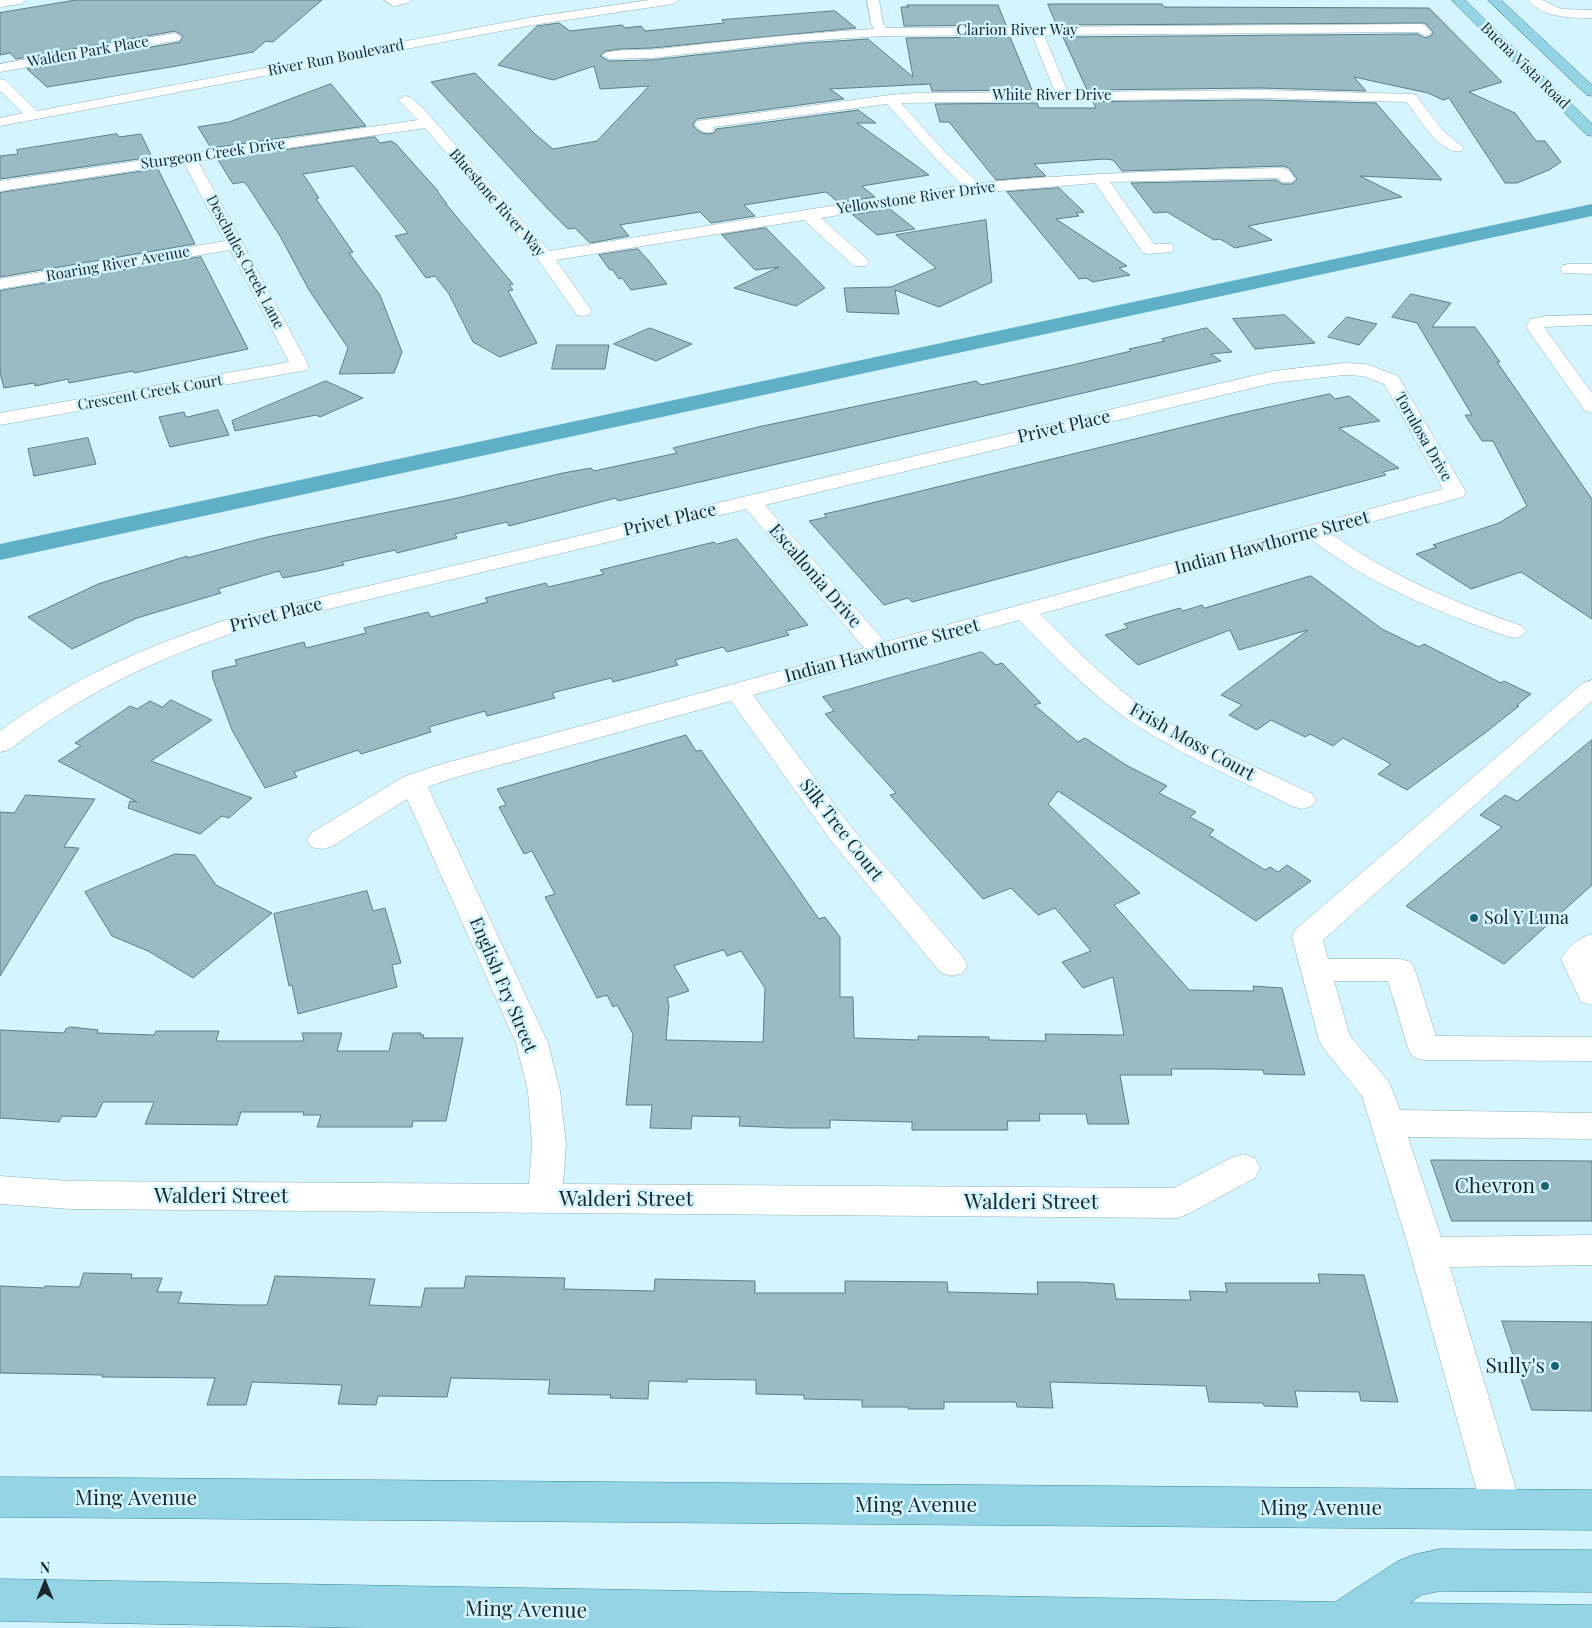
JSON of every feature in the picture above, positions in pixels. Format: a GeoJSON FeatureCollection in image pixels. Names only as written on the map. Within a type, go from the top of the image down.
{"type":"FeatureCollection","features":[{"type":"Feature","properties":{"kind":"main road","name":"Buena Vista Road"},"geometry":{"type":"LineString","coordinates":[[1458,0],[1592,132]]}},
{"type":"Feature","properties":{"kind":"main road","name":"Buena Vista Road"},"geometry":{"type":"LineString","coordinates":[[1494,0],[1592,92]]}},
{"type":"Feature","properties":{"kind":"main road","name":"Ming Avenue"},"geometry":{"type":"LineString","coordinates":[[0,1497],[1592,1510]]}},
{"type":"Feature","properties":{"kind":"main road"},"geometry":{"type":"LineString","coordinates":[[1341,1623],[1413,1576],[1440,1570],[1592,1570]]}},
{"type":"Feature","properties":{"kind":"main road","name":"Ming Avenue"},"geometry":{"type":"LineString","coordinates":[[0,1600],[1196,1625],[1341,1623],[1592,1626]]}},
{"type":"Feature","properties":{"kind":"street"},"geometry":{"type":"LineString","coordinates":[[0,3],[21,0]]}},
{"type":"Feature","properties":{"kind":"street","name":"River Run Boulevard"},"geometry":{"type":"LineString","coordinates":[[0,122],[577,13],[673,0]]}},
{"type":"Feature","properties":{"kind":"street"},"geometry":{"type":"LineString","coordinates":[[873,0],[882,32]]}},
{"type":"Feature","properties":{"kind":"street"},"geometry":{"type":"LineString","coordinates":[[1534,0],[1545,10],[1568,14],[1592,14]]}},
{"type":"Feature","properties":{"kind":"street"},"geometry":{"type":"LineString","coordinates":[[564,4],[577,13]]}},
{"type":"Feature","properties":{"kind":"street","name":"Clarion River Way"},"geometry":{"type":"LineString","coordinates":[[609,55],[651,54],[806,37],[882,32],[1421,28],[1425,32]]}},
{"type":"Feature","properties":{"kind":"street"},"geometry":{"type":"LineString","coordinates":[[1036,30],[1063,95]]}},
{"type":"Feature","properties":{"kind":"street","name":"Walden Park Place"},"geometry":{"type":"LineString","coordinates":[[0,68],[175,37]]}},
{"type":"Feature","properties":{"kind":"street"},"geometry":{"type":"LineString","coordinates":[[0,83],[34,116]]}},
{"type":"Feature","properties":{"kind":"street","name":"White River Drive"},"geometry":{"type":"LineString","coordinates":[[707,129],[702,124],[890,99],[951,96],[1289,94],[1411,98],[1438,134],[1457,148]]}},
{"type":"Feature","properties":{"kind":"street"},"geometry":{"type":"LineString","coordinates":[[890,99],[941,156],[975,188]]}},
{"type":"Feature","properties":{"kind":"street","name":"Bluestone River Way"},"geometry":{"type":"LineString","coordinates":[[405,100],[545,257],[583,310]]}},
{"type":"Feature","properties":{"kind":"street","name":"Sturgeon Creek Drive"},"geometry":{"type":"LineString","coordinates":[[0,186],[427,123]]}},
{"type":"Feature","properties":{"kind":"street","name":"Deschules Creek Lane"},"geometry":{"type":"LineString","coordinates":[[189,158],[300,366]]}},
{"type":"Feature","properties":{"kind":"street","name":"Yellowstone River Drive"},"geometry":{"type":"LineString","coordinates":[[545,257],[975,188],[1098,177],[1283,173],[1287,179]]}},
{"type":"Feature","properties":{"kind":"street"},"geometry":{"type":"LineString","coordinates":[[1098,177],[1149,249],[1166,248]]}},
{"type":"Feature","properties":{"kind":"street"},"geometry":{"type":"LineString","coordinates":[[807,214],[860,262]]}},
{"type":"Feature","properties":{"kind":"street","name":"Roaring River Avenue"},"geometry":{"type":"LineString","coordinates":[[0,284],[235,244]]}},
{"type":"Feature","properties":{"kind":"street"},"geometry":{"type":"LineString","coordinates":[[1569,269],[1592,269]]}},
{"type":"Feature","properties":{"kind":"street"},"geometry":{"type":"LineString","coordinates":[[1592,320],[1546,321],[1536,323],[1535,327],[1586,391],[1592,408]]}},
{"type":"Feature","properties":{"kind":"street","name":"Crescent Creek Court"},"geometry":{"type":"LineString","coordinates":[[0,419],[300,366]]}},
{"type":"Feature","properties":{"kind":"street","name":"Privet Place"},"geometry":{"type":"LineString","coordinates":[[0,744],[50,707],[96,680],[142,658],[189,639],[238,624],[1273,377],[1344,368],[1366,370]]}},
{"type":"Feature","properties":{"kind":"street","name":"Torulosa Drive"},"geometry":{"type":"LineString","coordinates":[[1366,370],[1390,380],[1455,492]]}},
{"type":"Feature","properties":{"kind":"street","name":"Indian Hawthorne Street"},"geometry":{"type":"LineString","coordinates":[[321,840],[413,783],[444,772],[1455,492]]}},
{"type":"Feature","properties":{"kind":"street","name":"Escallonia Drive"},"geometry":{"type":"LineString","coordinates":[[750,501],[880,651]]}},
{"type":"Feature","properties":{"kind":"street"},"geometry":{"type":"LineString","coordinates":[[1313,531],[1349,557],[1387,580],[1430,600],[1514,631]]}},
{"type":"Feature","properties":{"kind":"street","name":"Frish Moss Court"},"geometry":{"type":"LineString","coordinates":[[1023,612],[1098,684],[1131,710],[1175,737],[1302,800]]}},
{"type":"Feature","properties":{"kind":"street"},"geometry":{"type":"LineString","coordinates":[[1502,1509],[1428,1252],[1377,1091],[1335,1040],[1307,937],[1592,688]]}},
{"type":"Feature","properties":{"kind":"street","name":"Silk Tree Court"},"geometry":{"type":"LineString","coordinates":[[737,691],[842,835],[952,965]]}},
{"type":"Feature","properties":{"kind":"street","name":"English Fry Street"},"geometry":{"type":"LineString","coordinates":[[413,783],[532,1043],[544,1091],[549,1145],[544,1198]]}},
{"type":"Feature","properties":{"kind":"street"},"geometry":{"type":"LineString","coordinates":[[1592,945],[1576,959],[1592,994]]}},
{"type":"Feature","properties":{"kind":"street"},"geometry":{"type":"LineString","coordinates":[[1316,970],[1400,970],[1424,1048],[1592,1049]]}},
{"type":"Feature","properties":{"kind":"street"},"geometry":{"type":"LineString","coordinates":[[1387,1123],[1592,1126]]}},
{"type":"Feature","properties":{"kind":"street","name":"Walderi Street"},"geometry":{"type":"LineString","coordinates":[[0,1190],[70,1194],[1178,1203],[1243,1168]]}},
{"type":"Feature","properties":{"kind":"street"},"geometry":{"type":"LineString","coordinates":[[1428,1252],[1592,1250]]}},
{"type":"Feature","properties":{"kind":"building"},"geometry":{"type":"Polygon","coordinates":[[[76,0],[322,0],[273,42],[266,41],[253,52],[171,67],[47,87],[27,69],[180,42],[183,36],[175,31],[16,59],[10,53],[0,55],[0,13],[76,0]]]}},
{"type":"Feature","properties":{"kind":"building"},"geometry":{"type":"Polygon","coordinates":[[[1048,4],[1162,4],[1164,7],[1429,8],[1502,82],[1469,92],[1515,113],[1536,141],[1545,141],[1561,162],[1549,170],[1517,183],[1505,183],[1449,98],[1443,100],[1428,93],[1354,77],[1366,91],[1260,88],[1087,90],[1063,37],[1418,34],[1425,38],[1431,36],[1433,32],[1425,23],[1057,25],[1048,4]]]}},
{"type":"Feature","properties":{"kind":"building"},"geometry":{"type":"Polygon","coordinates":[[[907,5],[998,5],[1006,25],[904,26],[901,7],[908,7],[907,5]]]}},
{"type":"Feature","properties":{"kind":"building"},"geometry":{"type":"Polygon","coordinates":[[[835,11],[856,28],[652,48],[620,49],[606,51],[600,56],[609,61],[651,60],[805,43],[868,39],[913,77],[906,38],[1010,37],[1032,90],[932,91],[930,84],[830,89],[844,99],[697,119],[693,124],[695,128],[702,133],[709,134],[714,133],[716,129],[858,110],[876,123],[857,123],[929,175],[862,186],[875,197],[839,203],[826,192],[744,205],[755,216],[711,223],[700,212],[620,225],[629,236],[590,243],[575,228],[568,229],[547,208],[431,82],[475,73],[535,134],[553,149],[597,141],[649,86],[600,89],[594,66],[553,80],[498,65],[537,26],[559,23],[570,31],[622,25],[625,28],[641,26],[645,31],[724,23],[722,20],[835,11]]]}},
{"type":"Feature","properties":{"kind":"building"},"geometry":{"type":"Polygon","coordinates":[[[331,84],[366,126],[211,148],[198,127],[229,122],[331,84]]]}},
{"type":"Feature","properties":{"kind":"building"},"geometry":{"type":"Polygon","coordinates":[[[1260,100],[1376,103],[1442,180],[1360,176],[1402,197],[1248,226],[1272,240],[1235,248],[1220,239],[1214,240],[1167,212],[1154,213],[1131,183],[1277,180],[1282,184],[1292,184],[1297,179],[1289,168],[1283,166],[1122,171],[1113,160],[1104,159],[1034,164],[1046,176],[996,180],[949,122],[940,122],[935,104],[1037,103],[1039,108],[1096,108],[1093,102],[1260,100]]]}},
{"type":"Feature","properties":{"kind":"building"},"geometry":{"type":"Polygon","coordinates":[[[117,134],[119,137],[141,134],[152,157],[0,179],[0,156],[18,154],[17,150],[117,134]]]}},
{"type":"Feature","properties":{"kind":"building"},"geometry":{"type":"Polygon","coordinates":[[[375,137],[380,143],[391,141],[396,144],[438,191],[446,204],[513,284],[509,285],[513,290],[508,291],[537,343],[500,357],[473,342],[449,294],[435,276],[426,278],[395,236],[408,233],[354,166],[303,174],[319,198],[316,199],[353,252],[349,253],[380,295],[402,352],[394,373],[339,374],[348,348],[309,290],[280,236],[247,185],[243,182],[233,184],[218,160],[375,137]]]}},
{"type":"Feature","properties":{"kind":"building"},"geometry":{"type":"Polygon","coordinates":[[[158,169],[195,244],[0,277],[0,193],[158,169]]]}},
{"type":"Feature","properties":{"kind":"building"},"geometry":{"type":"Polygon","coordinates":[[[1059,188],[1084,212],[1076,213],[1079,216],[1056,219],[1127,266],[1119,268],[1130,275],[1093,282],[1086,278],[1079,279],[1007,192],[1059,188]]]}},
{"type":"Feature","properties":{"kind":"building"},"geometry":{"type":"Polygon","coordinates":[[[890,209],[915,229],[877,235],[853,215],[890,209]]]}},
{"type":"Feature","properties":{"kind":"building"},"geometry":{"type":"Polygon","coordinates":[[[986,220],[992,282],[939,307],[895,290],[899,314],[847,312],[844,288],[891,287],[936,268],[896,235],[986,220]]]}},
{"type":"Feature","properties":{"kind":"building"},"geometry":{"type":"Polygon","coordinates":[[[766,228],[825,288],[796,306],[734,288],[779,267],[755,270],[722,235],[766,228]]]}},
{"type":"Feature","properties":{"kind":"building"},"geometry":{"type":"Polygon","coordinates":[[[638,249],[667,284],[631,290],[622,278],[619,279],[612,269],[610,270],[599,255],[638,249]]]}},
{"type":"Feature","properties":{"kind":"building"},"geometry":{"type":"Polygon","coordinates":[[[201,257],[248,349],[134,373],[133,371],[69,383],[68,379],[35,386],[34,383],[4,388],[0,373],[0,291],[201,257]]]}},
{"type":"Feature","properties":{"kind":"building"},"geometry":{"type":"Polygon","coordinates":[[[1411,294],[1451,303],[1432,327],[1475,327],[1592,499],[1592,619],[1521,572],[1471,589],[1416,554],[1437,547],[1433,545],[1499,523],[1527,506],[1493,441],[1482,441],[1465,415],[1472,415],[1417,323],[1392,317],[1411,294]]]}},
{"type":"Feature","properties":{"kind":"building"},"geometry":{"type":"Polygon","coordinates":[[[1285,315],[1315,343],[1255,349],[1233,319],[1285,315]]]}},
{"type":"Feature","properties":{"kind":"building"},"geometry":{"type":"Polygon","coordinates":[[[1347,317],[1377,324],[1359,345],[1328,337],[1347,317]]]}},
{"type":"Feature","properties":{"kind":"building"},"geometry":{"type":"Polygon","coordinates":[[[650,328],[692,344],[656,361],[614,344],[650,328]]]}},
{"type":"Feature","properties":{"kind":"building"},"geometry":{"type":"Polygon","coordinates":[[[1207,328],[1232,352],[1211,354],[1221,361],[618,501],[616,498],[509,526],[507,522],[455,534],[457,538],[397,553],[395,550],[342,562],[344,565],[313,572],[283,578],[279,571],[218,589],[221,593],[137,618],[72,649],[28,617],[98,584],[187,556],[187,558],[267,537],[457,498],[563,473],[591,468],[594,471],[677,453],[673,448],[758,427],[976,381],[981,385],[1068,366],[1131,351],[1129,349],[1165,341],[1162,339],[1207,328]]]}},
{"type":"Feature","properties":{"kind":"building"},"geometry":{"type":"Polygon","coordinates":[[[557,345],[609,345],[605,369],[552,369],[557,345]]]}},
{"type":"Feature","properties":{"kind":"building"},"geometry":{"type":"Polygon","coordinates":[[[326,381],[363,398],[320,417],[316,415],[235,431],[232,421],[326,381]]]}},
{"type":"Feature","properties":{"kind":"building"},"geometry":{"type":"Polygon","coordinates":[[[1330,394],[1335,399],[1349,396],[1380,421],[1339,428],[1399,468],[1383,472],[1386,475],[912,602],[908,598],[884,605],[809,521],[827,517],[824,514],[1237,414],[1330,394]]]}},
{"type":"Feature","properties":{"kind":"building"},"geometry":{"type":"Polygon","coordinates":[[[218,410],[229,435],[170,447],[159,417],[184,412],[186,417],[218,410]]]}},
{"type":"Feature","properties":{"kind":"building"},"geometry":{"type":"Polygon","coordinates":[[[88,438],[96,464],[34,476],[28,449],[88,438]]]}},
{"type":"Feature","properties":{"kind":"building"},"geometry":{"type":"Polygon","coordinates":[[[737,539],[808,625],[786,631],[789,635],[727,652],[723,647],[675,660],[678,665],[613,682],[611,678],[552,693],[555,698],[487,716],[485,711],[429,727],[431,732],[361,754],[358,750],[294,772],[297,777],[265,788],[232,730],[213,679],[212,671],[237,665],[235,660],[304,642],[306,648],[366,633],[364,628],[428,612],[431,617],[488,602],[485,598],[546,583],[548,587],[604,574],[600,570],[714,542],[716,544],[737,539]]]}},
{"type":"Feature","properties":{"kind":"building"},"geometry":{"type":"Polygon","coordinates":[[[1311,576],[1382,629],[1419,647],[1424,644],[1501,683],[1504,681],[1531,694],[1485,733],[1407,790],[1378,774],[1391,764],[1343,738],[1333,746],[1310,734],[1305,737],[1271,720],[1257,730],[1229,715],[1242,705],[1221,695],[1308,630],[1239,650],[1230,630],[1138,665],[1105,635],[1128,628],[1124,624],[1180,608],[1183,611],[1202,605],[1204,608],[1311,576]]]}},
{"type":"Feature","properties":{"kind":"building"},"geometry":{"type":"Polygon","coordinates":[[[982,652],[996,665],[1002,663],[1041,703],[1034,705],[1078,742],[1085,738],[1126,765],[1167,786],[1159,793],[1196,812],[1190,817],[1214,830],[1209,835],[1265,870],[1270,867],[1278,872],[1287,865],[1311,881],[1256,921],[1058,791],[1048,804],[1140,893],[1114,905],[1189,990],[1254,991],[1253,986],[1282,988],[1305,1075],[1264,1074],[1263,1070],[1171,1069],[1172,1075],[1120,1075],[1129,1124],[1088,1124],[1086,1114],[1039,1114],[1040,1121],[1007,1121],[1008,1130],[912,1130],[912,1122],[830,1120],[830,1128],[790,1128],[739,1126],[740,1117],[692,1116],[691,1129],[650,1128],[652,1105],[626,1105],[633,1034],[617,1005],[613,1007],[607,995],[597,998],[545,897],[555,894],[532,851],[524,854],[499,807],[506,805],[497,789],[686,735],[696,751],[701,750],[819,919],[825,917],[840,937],[840,997],[853,997],[854,1038],[918,1040],[918,1036],[989,1037],[989,1040],[1046,1041],[1045,1034],[1124,1035],[1113,977],[1083,988],[1062,962],[1091,951],[1055,908],[1038,915],[1011,888],[983,899],[890,795],[896,793],[825,714],[834,711],[823,697],[982,652]],[[724,950],[674,966],[689,991],[667,998],[669,1005],[666,1040],[763,1042],[765,988],[741,951],[727,956],[724,950]]]}},
{"type":"Feature","properties":{"kind":"building"},"geometry":{"type":"Polygon","coordinates":[[[171,700],[212,720],[151,761],[252,798],[229,818],[222,816],[200,834],[128,808],[130,801],[137,802],[58,761],[81,746],[75,743],[130,706],[137,709],[150,701],[162,707],[171,700]]]}},
{"type":"Feature","properties":{"kind":"building"},"geometry":{"type":"Polygon","coordinates":[[[1592,740],[1592,885],[1504,964],[1406,906],[1502,827],[1480,815],[1505,795],[1517,801],[1592,740]]]}},
{"type":"Feature","properties":{"kind":"building"},"geometry":{"type":"Polygon","coordinates":[[[26,795],[95,799],[64,847],[79,848],[0,976],[0,812],[14,813],[26,795]]]}},
{"type":"Feature","properties":{"kind":"building"},"geometry":{"type":"Polygon","coordinates":[[[175,854],[195,855],[216,885],[272,913],[193,978],[148,951],[112,936],[85,892],[175,854]]]}},
{"type":"Feature","properties":{"kind":"building"},"geometry":{"type":"Polygon","coordinates":[[[367,891],[373,911],[385,908],[401,963],[392,965],[397,987],[298,1014],[292,985],[289,986],[274,914],[367,891]]]}},
{"type":"Feature","properties":{"kind":"building"},"geometry":{"type":"Polygon","coordinates":[[[71,1027],[98,1030],[97,1033],[154,1035],[156,1031],[219,1031],[216,1041],[304,1041],[302,1033],[342,1033],[337,1051],[389,1051],[393,1033],[421,1033],[420,1035],[424,1035],[423,1038],[463,1038],[446,1121],[413,1121],[412,1127],[317,1127],[321,1115],[303,1115],[304,1112],[241,1112],[237,1125],[145,1124],[154,1102],[103,1102],[96,1117],[62,1116],[59,1122],[0,1118],[0,1030],[64,1033],[66,1029],[71,1027]]]}},
{"type":"Feature","properties":{"kind":"building"},"geometry":{"type":"Polygon","coordinates":[[[1431,1160],[1592,1161],[1592,1221],[1452,1221],[1431,1160]]]}},
{"type":"Feature","properties":{"kind":"building"},"geometry":{"type":"Polygon","coordinates":[[[84,1273],[132,1274],[131,1278],[162,1278],[157,1292],[182,1292],[178,1303],[238,1305],[267,1305],[275,1276],[375,1279],[369,1305],[421,1307],[425,1288],[464,1288],[466,1276],[565,1278],[564,1289],[654,1291],[655,1279],[755,1281],[755,1293],[845,1293],[845,1281],[947,1282],[948,1292],[1038,1294],[1037,1282],[1080,1282],[1114,1284],[1116,1299],[1191,1300],[1189,1291],[1227,1292],[1225,1283],[1320,1283],[1318,1274],[1364,1275],[1398,1402],[1361,1401],[1359,1392],[1295,1391],[1298,1407],[1264,1406],[1263,1403],[1209,1402],[1206,1386],[1050,1382],[1053,1408],[1017,1407],[1016,1402],[944,1402],[944,1409],[908,1409],[908,1407],[862,1407],[862,1400],[804,1399],[804,1395],[756,1394],[756,1380],[687,1379],[687,1382],[649,1381],[648,1399],[610,1398],[611,1395],[548,1394],[550,1380],[451,1378],[447,1397],[378,1396],[376,1405],[338,1404],[342,1385],[252,1382],[246,1405],[207,1405],[215,1378],[102,1377],[103,1375],[0,1373],[0,1286],[79,1287],[84,1273]]]}},
{"type":"Feature","properties":{"kind":"building","name":"Sully's"},"geometry":{"type":"Polygon","coordinates":[[[1502,1321],[1592,1322],[1592,1411],[1532,1410],[1502,1321]]]}},
{"type":"Feature","properties":{"kind":"waterway"},"geometry":{"type":"LineString","coordinates":[[0,552],[1592,210]]}},
{"type":"Feature","properties":{"kind":"place","name":"Sol Y Luna"},"geometry":{"type":"Point","coordinates":[1474,918]}},
{"type":"Feature","properties":{"kind":"place","name":"Chevron"},"geometry":{"type":"Point","coordinates":[1545,1186]}},
{"type":"Feature","properties":{"kind":"place","name":"Sully's"},"geometry":{"type":"Point","coordinates":[1555,1366]}}]}
